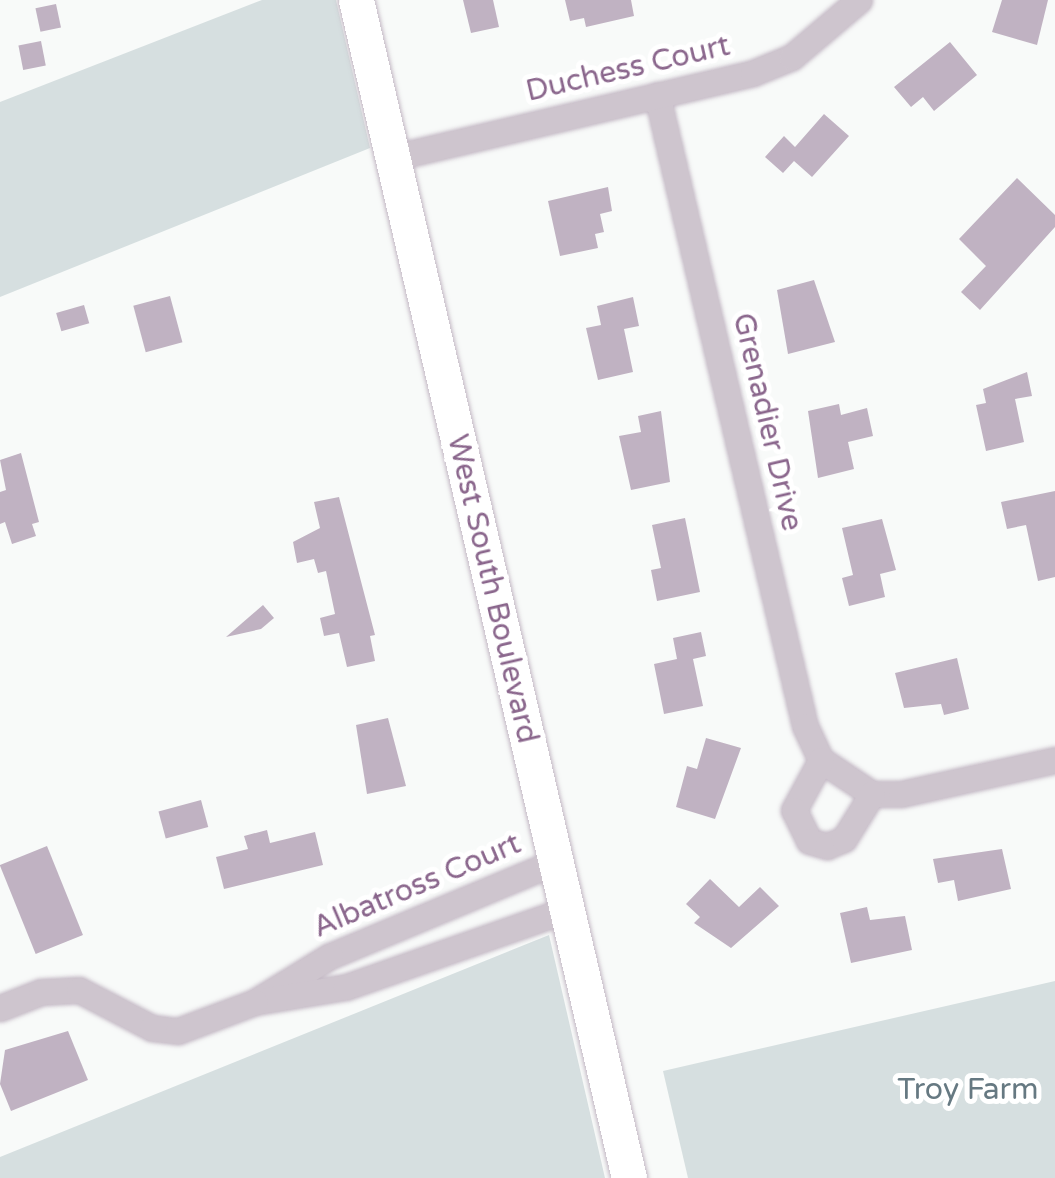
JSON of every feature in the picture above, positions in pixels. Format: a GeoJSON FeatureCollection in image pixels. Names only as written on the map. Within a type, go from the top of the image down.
{"type":"FeatureCollection","features":[{"type":"Feature","properties":{"kind":"main road","name":"West South Boulevard"},"geometry":{"type":"LineString","coordinates":[[356,0],[629,1178]]}},
{"type":"Feature","properties":{"kind":"street","name":"Duchess Court"},"geometry":{"type":"LineString","coordinates":[[392,158],[657,96],[792,57],[859,0]]}},
{"type":"Feature","properties":{"kind":"street","name":"Grenadier Drive"},"geometry":{"type":"LineString","coordinates":[[657,96],[805,726],[821,760],[846,783],[872,794]]}},
{"type":"Feature","properties":{"kind":"street"},"geometry":{"type":"LineString","coordinates":[[821,760],[794,810],[809,841],[827,846],[844,839],[872,794],[901,794],[1055,760]]}},
{"type":"Feature","properties":{"kind":"street","name":"Albatross Court"},"geometry":{"type":"LineString","coordinates":[[3,999],[80,990],[152,1028],[178,1031],[255,1002],[330,956],[554,862]]}},
{"type":"Feature","properties":{"kind":"street","name":"Albatross Court"},"geometry":{"type":"LineString","coordinates":[[255,1002],[346,987],[566,910]]}},
{"type":"Feature","properties":{"kind":"green space"},"geometry":{"type":"Polygon","coordinates":[[[262,0],[336,0],[370,148],[0,297],[0,102],[262,0]]]}},
{"type":"Feature","properties":{"kind":"green space"},"geometry":{"type":"Polygon","coordinates":[[[549,935],[605,1178],[0,1178],[0,1157],[549,935]]]}},
{"type":"Feature","properties":{"kind":"green space","name":"Troy Farm"},"geometry":{"type":"Polygon","coordinates":[[[1055,981],[1055,1178],[688,1178],[663,1071],[1055,981]]]}},
{"type":"Feature","properties":{"kind":"building"},"geometry":{"type":"Polygon","coordinates":[[[463,0],[493,0],[499,27],[471,33],[463,0]]]}},
{"type":"Feature","properties":{"kind":"building"},"geometry":{"type":"Polygon","coordinates":[[[565,0],[631,0],[634,16],[586,27],[584,18],[570,21],[565,0]]]}},
{"type":"Feature","properties":{"kind":"building"},"geometry":{"type":"Polygon","coordinates":[[[1002,0],[1048,0],[1037,45],[992,32],[1002,0]]]}},
{"type":"Feature","properties":{"kind":"building"},"geometry":{"type":"Polygon","coordinates":[[[56,4],[61,27],[40,32],[35,8],[56,4]]]}},
{"type":"Feature","properties":{"kind":"building"},"geometry":{"type":"Polygon","coordinates":[[[41,41],[46,66],[23,70],[18,45],[41,41]]]}},
{"type":"Feature","properties":{"kind":"building"},"geometry":{"type":"Polygon","coordinates":[[[950,42],[977,75],[934,111],[923,97],[911,107],[894,87],[950,42]]]}},
{"type":"Feature","properties":{"kind":"building"},"geometry":{"type":"Polygon","coordinates":[[[824,114],[849,136],[812,177],[794,161],[783,173],[765,157],[784,136],[795,147],[824,114]]]}},
{"type":"Feature","properties":{"kind":"building"},"geometry":{"type":"Polygon","coordinates":[[[1017,178],[1055,215],[1055,227],[980,310],[961,292],[986,266],[959,239],[1017,178]]]}},
{"type":"Feature","properties":{"kind":"building"},"geometry":{"type":"Polygon","coordinates":[[[608,187],[612,211],[600,214],[604,232],[595,234],[598,248],[560,256],[548,201],[608,187]]]}},
{"type":"Feature","properties":{"kind":"building"},"geometry":{"type":"Polygon","coordinates":[[[814,280],[835,342],[788,354],[777,290],[814,280]]]}},
{"type":"Feature","properties":{"kind":"building"},"geometry":{"type":"Polygon","coordinates":[[[170,296],[182,342],[146,352],[133,306],[170,296]]]}},
{"type":"Feature","properties":{"kind":"building"},"geometry":{"type":"Polygon","coordinates":[[[633,297],[639,326],[624,329],[633,372],[598,380],[586,328],[601,325],[597,306],[633,297]]]}},
{"type":"Feature","properties":{"kind":"building"},"geometry":{"type":"Polygon","coordinates":[[[84,305],[89,323],[61,331],[56,313],[84,305]]]}},
{"type":"Feature","properties":{"kind":"building"},"geometry":{"type":"Polygon","coordinates":[[[1027,372],[1032,396],[1015,399],[1024,442],[986,451],[976,405],[986,403],[983,389],[1027,372]]]}},
{"type":"Feature","properties":{"kind":"building"},"geometry":{"type":"Polygon","coordinates":[[[839,404],[841,415],[867,408],[873,436],[848,442],[854,469],[818,478],[808,411],[839,404]]]}},
{"type":"Feature","properties":{"kind":"building"},"geometry":{"type":"Polygon","coordinates":[[[661,411],[670,482],[631,490],[619,436],[641,432],[638,416],[661,411]]]}},
{"type":"Feature","properties":{"kind":"building"},"geometry":{"type":"Polygon","coordinates":[[[21,453],[39,522],[32,524],[36,536],[12,544],[5,522],[0,524],[0,492],[6,490],[0,460],[21,453]]]}},
{"type":"Feature","properties":{"kind":"building"},"geometry":{"type":"Polygon","coordinates":[[[1055,491],[1055,577],[1038,581],[1026,525],[1007,529],[1001,502],[1055,491]]]}},
{"type":"Feature","properties":{"kind":"building"},"geometry":{"type":"Polygon","coordinates":[[[339,497],[375,635],[370,636],[375,661],[347,667],[339,633],[324,636],[320,618],[335,614],[326,571],[318,573],[314,559],[297,563],[293,542],[320,528],[314,502],[339,497]]]}},
{"type":"Feature","properties":{"kind":"building"},"geometry":{"type":"Polygon","coordinates":[[[685,518],[700,592],[657,601],[651,570],[661,568],[652,525],[685,518]]]}},
{"type":"Feature","properties":{"kind":"building"},"geometry":{"type":"Polygon","coordinates":[[[882,519],[896,570],[880,574],[885,597],[849,606],[842,578],[853,575],[842,528],[882,519]]]}},
{"type":"Feature","properties":{"kind":"building"},"geometry":{"type":"Polygon","coordinates":[[[263,605],[274,618],[261,629],[226,637],[263,605]]]}},
{"type":"Feature","properties":{"kind":"building"},"geometry":{"type":"Polygon","coordinates":[[[701,632],[706,656],[693,659],[703,706],[664,714],[654,664],[677,659],[673,638],[701,632]]]}},
{"type":"Feature","properties":{"kind":"building"},"geometry":{"type":"Polygon","coordinates":[[[957,658],[969,709],[944,715],[941,704],[904,708],[895,673],[957,658]]]}},
{"type":"Feature","properties":{"kind":"building"},"geometry":{"type":"Polygon","coordinates":[[[388,718],[406,786],[367,794],[356,725],[388,718]]]}},
{"type":"Feature","properties":{"kind":"building"},"geometry":{"type":"Polygon","coordinates":[[[706,738],[741,748],[715,819],[676,807],[687,766],[697,769],[706,738]]]}},
{"type":"Feature","properties":{"kind":"building"},"geometry":{"type":"Polygon","coordinates":[[[201,800],[208,827],[166,838],[158,811],[201,800]]]}},
{"type":"Feature","properties":{"kind":"building"},"geometry":{"type":"Polygon","coordinates":[[[267,830],[270,843],[315,832],[323,865],[224,889],[216,857],[248,849],[244,836],[267,830]]]}},
{"type":"Feature","properties":{"kind":"building"},"geometry":{"type":"Polygon","coordinates":[[[47,846],[83,935],[36,954],[0,865],[47,846]]]}},
{"type":"Feature","properties":{"kind":"building"},"geometry":{"type":"Polygon","coordinates":[[[1002,849],[1011,889],[958,901],[954,880],[938,883],[933,859],[1002,849]]]}},
{"type":"Feature","properties":{"kind":"building"},"geometry":{"type":"Polygon","coordinates":[[[710,879],[739,907],[760,887],[779,906],[731,948],[694,923],[700,917],[686,904],[710,879]]]}},
{"type":"Feature","properties":{"kind":"building"},"geometry":{"type":"Polygon","coordinates":[[[867,907],[870,920],[905,916],[912,950],[851,963],[840,913],[867,907]]]}},
{"type":"Feature","properties":{"kind":"building"},"geometry":{"type":"Polygon","coordinates":[[[68,1031],[88,1080],[11,1111],[0,1084],[5,1050],[68,1031]]]}}]}
